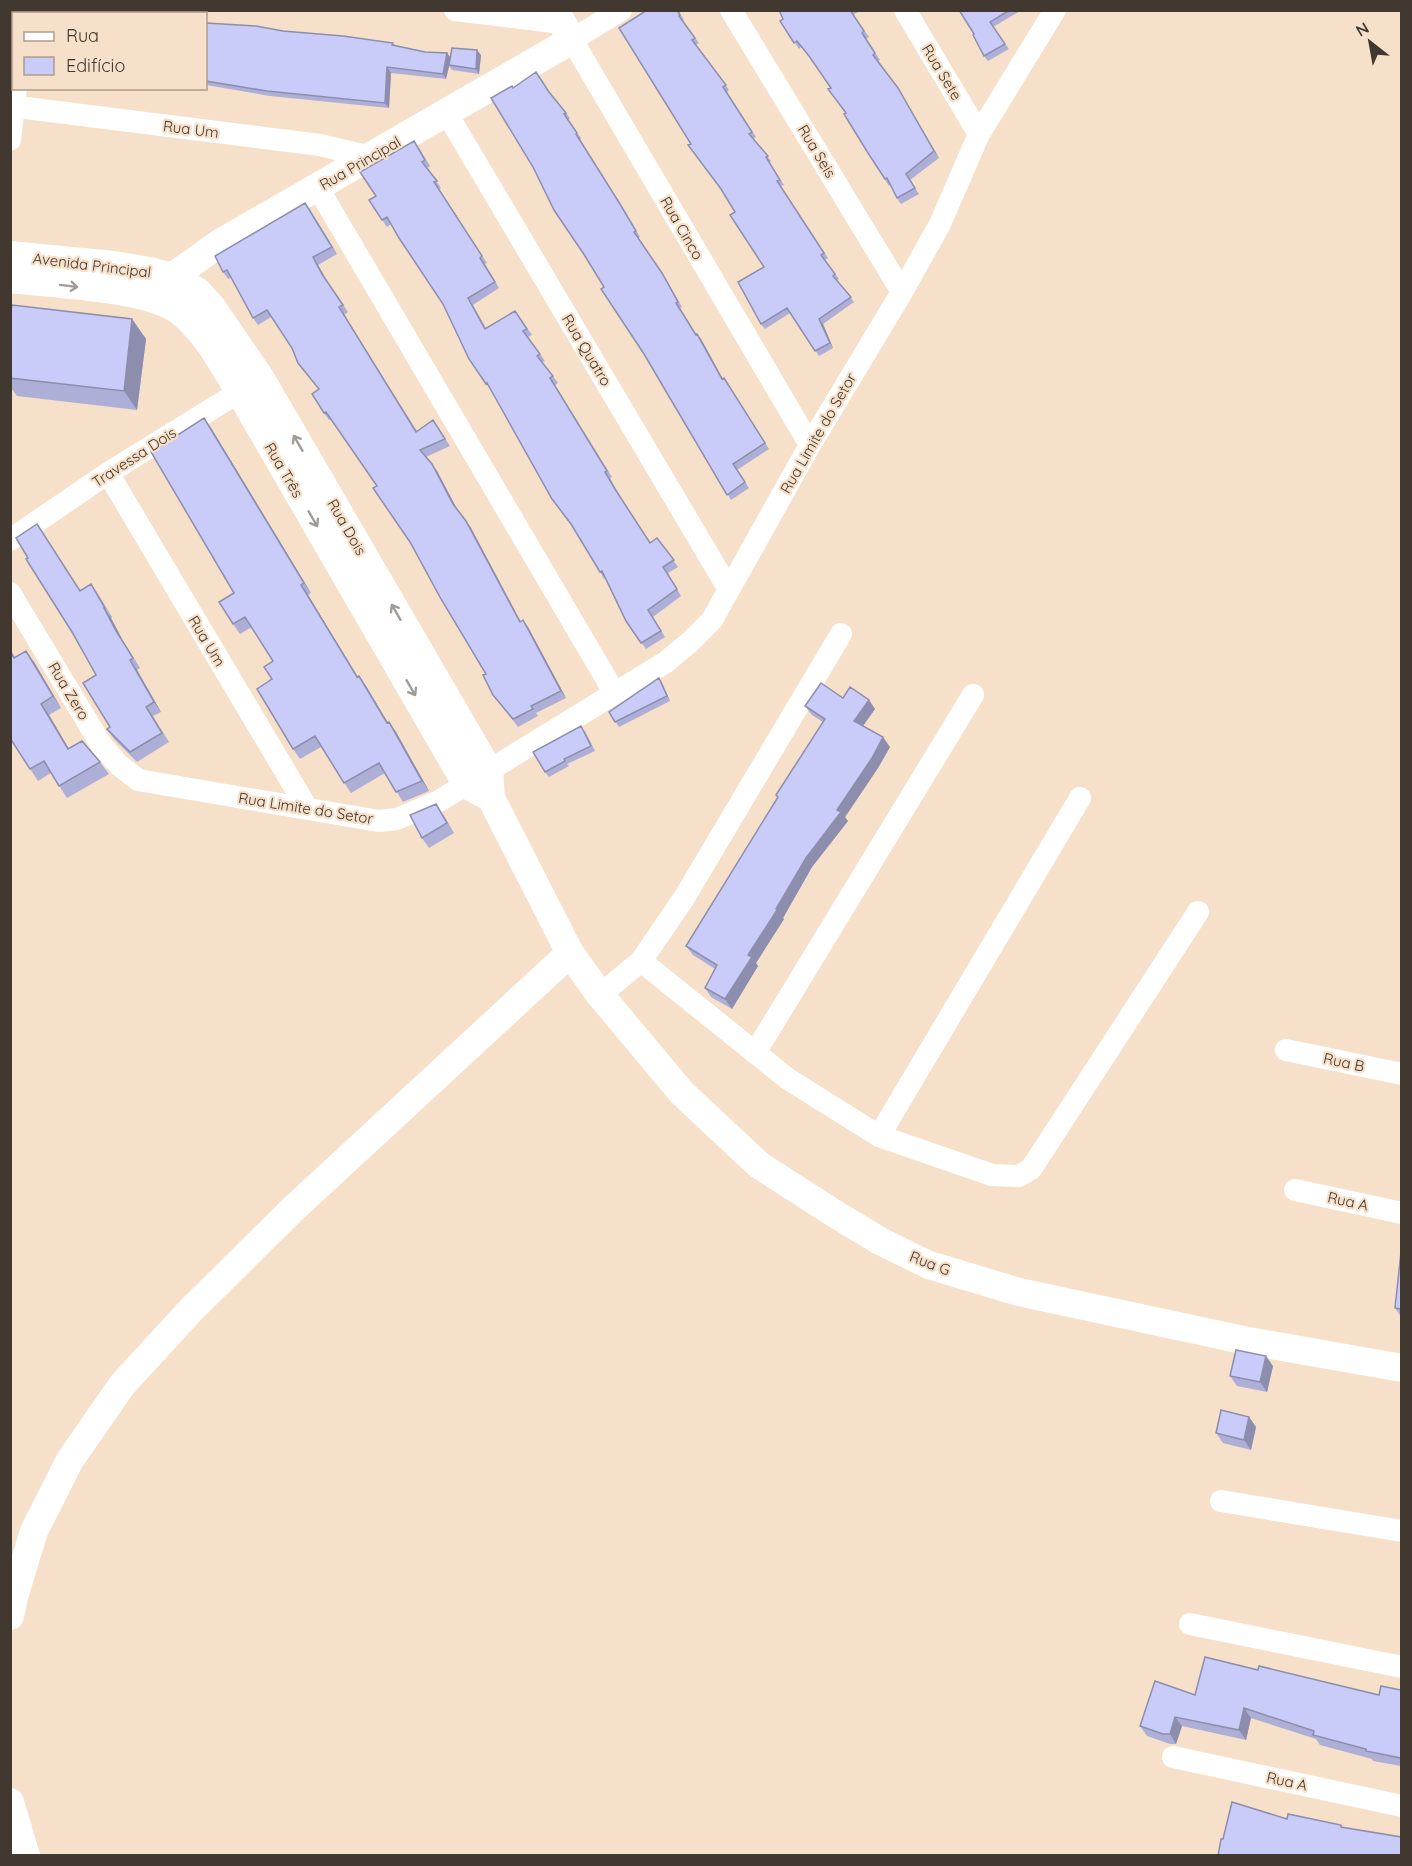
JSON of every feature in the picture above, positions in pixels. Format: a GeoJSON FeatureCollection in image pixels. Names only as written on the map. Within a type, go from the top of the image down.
{"type":"FeatureCollection","features":[{"type":"Feature","properties":{"kind":"street"},"geometry":{"type":"LineString","coordinates":[[455,10],[563,24],[621,10]]}},
{"type":"Feature","properties":{"kind":"street","name":"Rua Seis"},"geometry":{"type":"LineString","coordinates":[[731,10],[902,292]]}},
{"type":"Feature","properties":{"kind":"street","name":"Rua Sete"},"geometry":{"type":"LineString","coordinates":[[905,10],[980,134]]}},
{"type":"Feature","properties":{"kind":"street","name":"Rua Limite do Setor"},"geometry":{"type":"LineString","coordinates":[[138,780],[379,821],[397,819],[482,784],[614,692],[666,662],[690,642],[712,620],[810,446],[902,292],[940,224],[980,134],[1055,10]]}},
{"type":"Feature","properties":{"kind":"street","name":"Rua Principal"},"geometry":{"type":"LineString","coordinates":[[167,289],[220,243],[446,112],[563,24]]}},
{"type":"Feature","properties":{"kind":"street","name":"Rua Cinco"},"geometry":{"type":"LineString","coordinates":[[563,24],[810,446]]}},
{"type":"Feature","properties":{"kind":"street"},"geometry":{"type":"LineString","coordinates":[[10,140],[13,101]]}},
{"type":"Feature","properties":{"kind":"street","name":"Rua Um"},"geometry":{"type":"LineString","coordinates":[[13,101],[320,145],[371,157]]}},
{"type":"Feature","properties":{"kind":"street","name":"Rua Quatro"},"geometry":{"type":"LineString","coordinates":[[446,112],[728,588]]}},
{"type":"Feature","properties":{"kind":"street"},"geometry":{"type":"LineString","coordinates":[[318,188],[614,692]]}},
{"type":"Feature","properties":{"kind":"street","name":"Avenida Principal"},"geometry":{"type":"LineString","coordinates":[[10,255],[114,265],[150,271],[167,289]]}},
{"type":"Feature","properties":{"kind":"street"},"geometry":{"type":"LineString","coordinates":[[10,279],[138,295],[167,289]]}},
{"type":"Feature","properties":{"kind":"street","name":"Rua Dois"},"geometry":{"type":"LineString","coordinates":[[167,289],[198,292],[212,306],[250,385],[482,784],[570,953]]}},
{"type":"Feature","properties":{"kind":"street","name":"Travessa Dois"},"geometry":{"type":"LineString","coordinates":[[10,540],[108,473],[250,385]]}},
{"type":"Feature","properties":{"kind":"street","name":"Rua Um"},"geometry":{"type":"LineString","coordinates":[[108,473],[307,808]]}},
{"type":"Feature","properties":{"kind":"street","name":"Rua Zero"},"geometry":{"type":"LineString","coordinates":[[10,593],[102,746],[119,765],[138,780]]}},
{"type":"Feature","properties":{"kind":"street"},"geometry":{"type":"LineString","coordinates":[[600,995],[641,961],[684,898],[841,634]]}},
{"type":"Feature","properties":{"kind":"street"},"geometry":{"type":"LineString","coordinates":[[755,1053],[973,695]]}},
{"type":"Feature","properties":{"kind":"street"},"geometry":{"type":"LineString","coordinates":[[879,1136],[1080,798]]}},
{"type":"Feature","properties":{"kind":"street"},"geometry":{"type":"LineString","coordinates":[[641,961],[788,1079],[879,1136],[992,1175],[1019,1176],[1031,1169],[1198,912]]}},
{"type":"Feature","properties":{"kind":"street"},"geometry":{"type":"LineString","coordinates":[[10,1616],[34,1531],[70,1460],[122,1385],[190,1311],[292,1210],[570,953]]}},
{"type":"Feature","properties":{"kind":"street","name":"Rua G"},"geometry":{"type":"LineString","coordinates":[[570,953],[600,995],[682,1093],[759,1165],[880,1241],[929,1265],[1019,1292],[1242,1340],[1401,1368]]}},
{"type":"Feature","properties":{"kind":"street","name":"Rua B"},"geometry":{"type":"LineString","coordinates":[[1286,1050],[1401,1074]]}},
{"type":"Feature","properties":{"kind":"street","name":"Rua A"},"geometry":{"type":"LineString","coordinates":[[1295,1190],[1401,1213]]}},
{"type":"Feature","properties":{"kind":"street"},"geometry":{"type":"LineString","coordinates":[[1221,1501],[1401,1531]]}},
{"type":"Feature","properties":{"kind":"street"},"geometry":{"type":"LineString","coordinates":[[1190,1624],[1401,1667]]}},
{"type":"Feature","properties":{"kind":"street","name":"Rua A"},"geometry":{"type":"LineString","coordinates":[[1173,1757],[1401,1806]]}},
{"type":"Feature","properties":{"kind":"street"},"geometry":{"type":"LineString","coordinates":[[10,1802],[26,1856]]}},
{"type":"Feature","properties":{"kind":"building"},"geometry":{"type":"Polygon","coordinates":[[[43,10],[129,10],[140,12],[42,12],[43,10]]]}},
{"type":"Feature","properties":{"kind":"building"},"geometry":{"type":"Polygon","coordinates":[[[647,10],[677,10],[695,38],[692,40],[726,85],[723,87],[752,132],[749,134],[768,156],[766,157],[780,180],[777,181],[824,253],[821,255],[835,274],[833,276],[851,297],[819,319],[830,343],[815,351],[787,308],[761,324],[738,282],[764,267],[730,215],[735,212],[688,145],[691,144],[619,28],[647,10]]]}},
{"type":"Feature","properties":{"kind":"building"},"geometry":{"type":"Polygon","coordinates":[[[779,10],[850,10],[864,31],[862,33],[875,53],[873,55],[898,88],[934,151],[906,174],[915,188],[897,198],[887,178],[885,179],[844,114],[846,113],[828,89],[831,88],[797,41],[794,43],[780,21],[783,19],[779,10]]]}},
{"type":"Feature","properties":{"kind":"building"},"geometry":{"type":"Polygon","coordinates":[[[959,10],[1010,10],[990,22],[1005,44],[984,56],[959,10]]]}},
{"type":"Feature","properties":{"kind":"building"},"geometry":{"type":"Polygon","coordinates":[[[207,23],[343,36],[393,43],[392,45],[425,52],[447,53],[443,74],[387,67],[385,103],[267,91],[207,81],[207,23]]]}},
{"type":"Feature","properties":{"kind":"building"},"geometry":{"type":"Polygon","coordinates":[[[452,48],[477,50],[476,69],[449,65],[452,48]]]}},
{"type":"Feature","properties":{"kind":"building"},"geometry":{"type":"Polygon","coordinates":[[[536,72],[566,113],[564,114],[636,231],[634,232],[662,273],[678,302],[676,303],[697,334],[722,379],[724,378],[765,443],[733,464],[745,482],[727,495],[644,354],[601,289],[604,287],[554,210],[533,167],[491,98],[512,86],[513,88],[536,72]]]}},
{"type":"Feature","properties":{"kind":"building"},"geometry":{"type":"Polygon","coordinates":[[[414,141],[425,160],[422,162],[437,181],[434,182],[482,256],[480,258],[495,282],[468,298],[485,329],[515,311],[527,329],[523,331],[540,354],[537,356],[553,376],[550,378],[607,471],[605,472],[615,489],[650,543],[657,538],[674,560],[663,567],[677,589],[648,610],[661,631],[641,643],[626,621],[602,571],[600,572],[571,524],[552,499],[487,383],[469,359],[443,304],[387,217],[382,220],[369,200],[376,196],[360,172],[414,141]]]}},
{"type":"Feature","properties":{"kind":"building"},"geometry":{"type":"Polygon","coordinates":[[[305,203],[332,247],[313,257],[343,305],[339,307],[416,432],[433,420],[445,439],[420,450],[432,464],[453,504],[466,521],[520,622],[523,620],[561,691],[531,706],[533,709],[513,719],[493,695],[483,675],[486,674],[410,542],[373,488],[377,486],[312,394],[319,389],[298,363],[292,348],[267,310],[253,318],[227,270],[223,272],[215,256],[305,203]]]}},
{"type":"Feature","properties":{"kind":"building"},"geometry":{"type":"Polygon","coordinates":[[[12,305],[132,319],[124,391],[10,378],[12,305]]]}},
{"type":"Feature","properties":{"kind":"building"},"geometry":{"type":"Polygon","coordinates":[[[204,418],[304,583],[301,585],[357,677],[359,676],[387,723],[389,722],[422,781],[396,792],[379,763],[344,783],[315,736],[293,749],[257,689],[272,679],[264,667],[273,661],[245,617],[233,624],[219,602],[234,593],[151,452],[204,418]]]}},
{"type":"Feature","properties":{"kind":"building"},"geometry":{"type":"Polygon","coordinates":[[[37,524],[80,591],[91,584],[133,658],[130,660],[154,702],[146,707],[162,733],[130,752],[107,729],[110,727],[83,683],[96,675],[26,559],[28,558],[16,538],[37,524]]]}},
{"type":"Feature","properties":{"kind":"building"},"geometry":{"type":"Polygon","coordinates":[[[10,651],[14,658],[26,651],[53,696],[41,704],[68,749],[82,741],[100,762],[59,786],[44,761],[30,769],[10,738],[10,651]]]}},
{"type":"Feature","properties":{"kind":"building"},"geometry":{"type":"Polygon","coordinates":[[[659,678],[667,696],[615,722],[609,712],[659,678]]]}},
{"type":"Feature","properties":{"kind":"building"},"geometry":{"type":"Polygon","coordinates":[[[821,683],[843,698],[850,687],[869,700],[854,721],[883,737],[872,758],[837,810],[841,812],[806,858],[748,955],[752,957],[725,999],[705,988],[717,965],[686,946],[778,797],[776,795],[825,719],[805,706],[821,683]]]}},
{"type":"Feature","properties":{"kind":"building"},"geometry":{"type":"Polygon","coordinates":[[[581,726],[591,746],[564,759],[565,761],[545,772],[533,752],[581,726]]]}},
{"type":"Feature","properties":{"kind":"building"},"geometry":{"type":"Polygon","coordinates":[[[436,804],[447,823],[422,838],[410,815],[436,804]]]}},
{"type":"Feature","properties":{"kind":"building"},"geometry":{"type":"Polygon","coordinates":[[[1401,1252],[1401,1309],[1395,1308],[1401,1252]]]}},
{"type":"Feature","properties":{"kind":"building"},"geometry":{"type":"Polygon","coordinates":[[[1236,1350],[1266,1356],[1260,1382],[1230,1376],[1236,1350]]]}},
{"type":"Feature","properties":{"kind":"building"},"geometry":{"type":"Polygon","coordinates":[[[1221,1410],[1249,1417],[1244,1440],[1216,1433],[1221,1410]]]}},
{"type":"Feature","properties":{"kind":"building"},"geometry":{"type":"Polygon","coordinates":[[[1205,1657],[1258,1670],[1259,1666],[1379,1695],[1381,1686],[1401,1690],[1401,1758],[1366,1751],[1366,1749],[1313,1735],[1314,1731],[1244,1708],[1239,1730],[1175,1717],[1170,1734],[1163,1734],[1140,1726],[1155,1681],[1195,1695],[1205,1657]]]}},
{"type":"Feature","properties":{"kind":"building"},"geometry":{"type":"Polygon","coordinates":[[[1232,1802],[1287,1819],[1288,1814],[1341,1825],[1341,1827],[1401,1837],[1401,1856],[1218,1856],[1232,1802]]]}}]}
